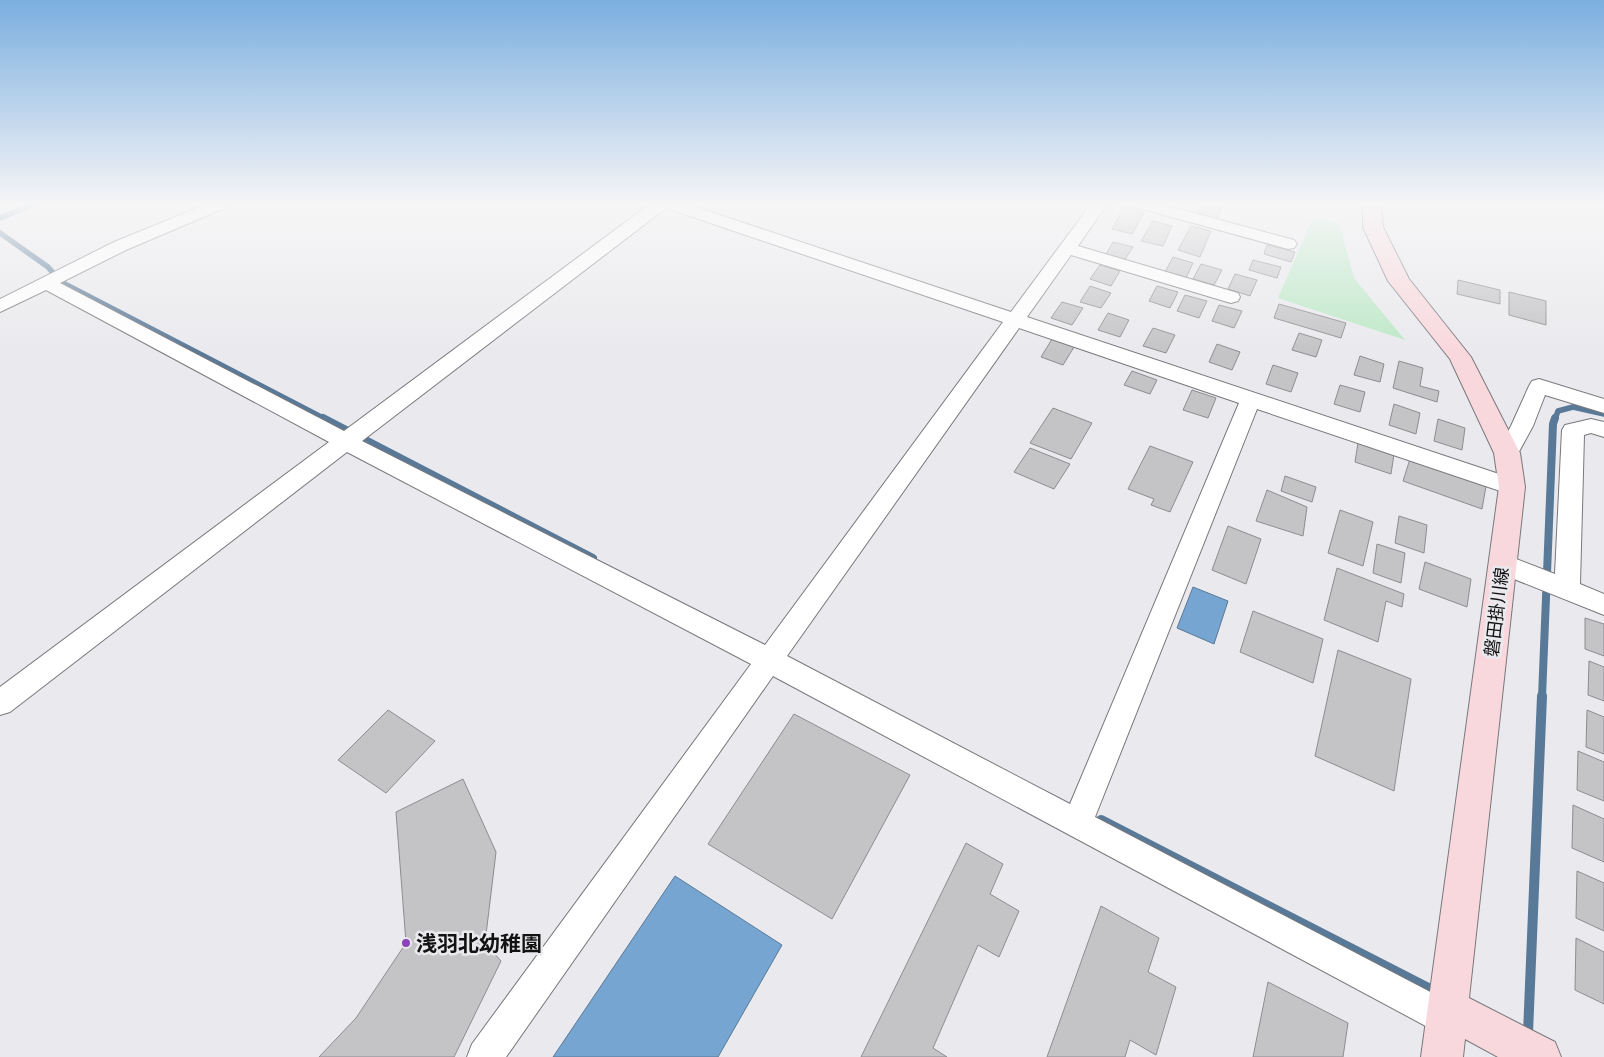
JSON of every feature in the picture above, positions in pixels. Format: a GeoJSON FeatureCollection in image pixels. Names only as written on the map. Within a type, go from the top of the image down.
{"type":"FeatureCollection","features":[{"type":"Feature","properties":{"kind":"main road","name":"磐田掛川線"},"geometry":{"type":"LineString","coordinates":[[1386,253],[1399,281],[1460,357],[1507,453],[1512,487],[1442,1057]]}},
{"type":"Feature","properties":{"kind":"main road"},"geometry":{"type":"LineString","coordinates":[[1448,1014],[1540,1057]]}},
{"type":"Feature","properties":{"kind":"street"},"geometry":{"type":"LineString","coordinates":[[0,306],[105,253]]}},
{"type":"Feature","properties":{"kind":"street"},"geometry":{"type":"LineString","coordinates":[[0,703],[595,253]]}},
{"type":"Feature","properties":{"kind":"street"},"geometry":{"type":"LineString","coordinates":[[818,253],[1512,487]]}},
{"type":"Feature","properties":{"kind":"street"},"geometry":{"type":"LineString","coordinates":[[485,1057],[1063,253]]}},
{"type":"Feature","properties":{"kind":"street"},"geometry":{"type":"LineString","coordinates":[[1085,253],[1231,297]]}},
{"type":"Feature","properties":{"kind":"street"},"geometry":{"type":"LineString","coordinates":[[46,282],[346,442],[1448,1014]]}},
{"type":"Feature","properties":{"kind":"street"},"geometry":{"type":"LineString","coordinates":[[1507,453],[1522,426],[1539,386],[1604,406]]}},
{"type":"Feature","properties":{"kind":"street"},"geometry":{"type":"LineString","coordinates":[[1077,823],[1252,399]]}},
{"type":"Feature","properties":{"kind":"street"},"geometry":{"type":"LineString","coordinates":[[1567,590],[1573,430],[1591,426],[1604,430]]}},
{"type":"Feature","properties":{"kind":"street"},"geometry":{"type":"LineString","coordinates":[[1503,564],[1604,605]]}},
{"type":"Feature","properties":{"kind":"green space"},"geometry":{"type":"Polygon","coordinates":[[[1297,253],[1347,253],[1354,278],[1405,340],[1278,298],[1297,253]]]}},
{"type":"Feature","properties":{"kind":"water"},"geometry":{"type":"Polygon","coordinates":[[[1193,587],[1228,601],[1214,644],[1177,628],[1193,587]]]}},
{"type":"Feature","properties":{"kind":"water"},"geometry":{"type":"Polygon","coordinates":[[[675,876],[782,945],[718,1057],[553,1057],[675,876]]]}},
{"type":"Feature","properties":{"kind":"building"},"geometry":{"type":"Polygon","coordinates":[[[1107,253],[1129,253],[1124,261],[1105,256],[1107,253]]]}},
{"type":"Feature","properties":{"kind":"building"},"geometry":{"type":"Polygon","coordinates":[[[1188,253],[1202,253],[1200,257],[1188,253]]]}},
{"type":"Feature","properties":{"kind":"building"},"geometry":{"type":"Polygon","coordinates":[[[1264,253],[1294,253],[1291,262],[1264,253]]]}},
{"type":"Feature","properties":{"kind":"building"},"geometry":{"type":"Polygon","coordinates":[[[1173,257],[1193,263],[1186,278],[1165,272],[1173,257]]]}},
{"type":"Feature","properties":{"kind":"building"},"geometry":{"type":"Polygon","coordinates":[[[1253,260],[1281,267],[1277,278],[1249,270],[1253,260]]]}},
{"type":"Feature","properties":{"kind":"building"},"geometry":{"type":"Polygon","coordinates":[[[1201,264],[1222,270],[1214,285],[1193,279],[1201,264]]]}},
{"type":"Feature","properties":{"kind":"building"},"geometry":{"type":"Polygon","coordinates":[[[1100,265],[1120,271],[1111,286],[1090,279],[1100,265]]]}},
{"type":"Feature","properties":{"kind":"building"},"geometry":{"type":"Polygon","coordinates":[[[1235,274],[1257,280],[1250,296],[1228,289],[1235,274]]]}},
{"type":"Feature","properties":{"kind":"building"},"geometry":{"type":"Polygon","coordinates":[[[1458,280],[1500,290],[1500,304],[1457,294],[1458,280]]]}},
{"type":"Feature","properties":{"kind":"building"},"geometry":{"type":"Polygon","coordinates":[[[1090,286],[1111,293],[1101,308],[1080,302],[1090,286]]]}},
{"type":"Feature","properties":{"kind":"building"},"geometry":{"type":"Polygon","coordinates":[[[1157,286],[1178,292],[1170,308],[1149,301],[1157,286]]]}},
{"type":"Feature","properties":{"kind":"building"},"geometry":{"type":"Polygon","coordinates":[[[1509,292],[1546,301],[1546,325],[1509,315],[1509,292]]]}},
{"type":"Feature","properties":{"kind":"building"},"geometry":{"type":"Polygon","coordinates":[[[1185,295],[1207,301],[1199,318],[1177,311],[1185,295]]]}},
{"type":"Feature","properties":{"kind":"building"},"geometry":{"type":"Polygon","coordinates":[[[1062,302],[1083,308],[1072,325],[1051,318],[1062,302]]]}},
{"type":"Feature","properties":{"kind":"building"},"geometry":{"type":"Polygon","coordinates":[[[1279,304],[1346,323],[1341,338],[1274,318],[1279,304]]]}},
{"type":"Feature","properties":{"kind":"building"},"geometry":{"type":"Polygon","coordinates":[[[1219,305],[1242,311],[1234,328],[1212,321],[1219,305]]]}},
{"type":"Feature","properties":{"kind":"building"},"geometry":{"type":"Polygon","coordinates":[[[1108,313],[1129,320],[1120,337],[1098,330],[1108,313]]]}},
{"type":"Feature","properties":{"kind":"building"},"geometry":{"type":"Polygon","coordinates":[[[1153,328],[1175,335],[1166,353],[1143,346],[1153,328]]]}},
{"type":"Feature","properties":{"kind":"building"},"geometry":{"type":"Polygon","coordinates":[[[1299,333],[1322,340],[1316,357],[1292,350],[1299,333]]]}},
{"type":"Feature","properties":{"kind":"building"},"geometry":{"type":"Polygon","coordinates":[[[1052,339],[1074,347],[1063,365],[1041,357],[1052,339]]]}},
{"type":"Feature","properties":{"kind":"building"},"geometry":{"type":"Polygon","coordinates":[[[1217,344],[1240,352],[1232,370],[1209,362],[1217,344]]]}},
{"type":"Feature","properties":{"kind":"building"},"geometry":{"type":"Polygon","coordinates":[[[1360,356],[1384,364],[1380,382],[1354,375],[1360,356]]]}},
{"type":"Feature","properties":{"kind":"building"},"geometry":{"type":"Polygon","coordinates":[[[1399,361],[1423,368],[1420,386],[1439,391],[1437,402],[1393,388],[1399,361]]]}},
{"type":"Feature","properties":{"kind":"building"},"geometry":{"type":"Polygon","coordinates":[[[1273,365],[1298,373],[1291,392],[1266,384],[1273,365]]]}},
{"type":"Feature","properties":{"kind":"building"},"geometry":{"type":"Polygon","coordinates":[[[1132,371],[1157,380],[1150,394],[1124,385],[1132,371]]]}},
{"type":"Feature","properties":{"kind":"building"},"geometry":{"type":"Polygon","coordinates":[[[1340,385],[1365,392],[1360,412],[1334,404],[1340,385]]]}},
{"type":"Feature","properties":{"kind":"building"},"geometry":{"type":"Polygon","coordinates":[[[1192,390],[1216,398],[1208,418],[1183,410],[1192,390]]]}},
{"type":"Feature","properties":{"kind":"building"},"geometry":{"type":"Polygon","coordinates":[[[1394,404],[1420,413],[1416,434],[1389,425],[1394,404]]]}},
{"type":"Feature","properties":{"kind":"building"},"geometry":{"type":"Polygon","coordinates":[[[1053,408],[1092,423],[1071,459],[1030,443],[1053,408]]]}},
{"type":"Feature","properties":{"kind":"building"},"geometry":{"type":"Polygon","coordinates":[[[1438,419],[1465,428],[1462,450],[1434,441],[1438,419]]]}},
{"type":"Feature","properties":{"kind":"building"},"geometry":{"type":"Polygon","coordinates":[[[1358,443],[1394,454],[1391,474],[1355,462],[1358,443]]]}},
{"type":"Feature","properties":{"kind":"building"},"geometry":{"type":"Polygon","coordinates":[[[1150,446],[1193,462],[1170,512],[1151,505],[1154,499],[1128,489],[1150,446]]]}},
{"type":"Feature","properties":{"kind":"building"},"geometry":{"type":"Polygon","coordinates":[[[1030,448],[1070,464],[1054,489],[1014,472],[1030,448]]]}},
{"type":"Feature","properties":{"kind":"building"},"geometry":{"type":"Polygon","coordinates":[[[1410,459],[1486,486],[1482,509],[1403,481],[1410,459]]]}},
{"type":"Feature","properties":{"kind":"building"},"geometry":{"type":"Polygon","coordinates":[[[1285,476],[1316,487],[1312,502],[1281,491],[1285,476]]]}},
{"type":"Feature","properties":{"kind":"building"},"geometry":{"type":"Polygon","coordinates":[[[1267,490],[1307,507],[1303,536],[1256,521],[1267,490]]]}},
{"type":"Feature","properties":{"kind":"building"},"geometry":{"type":"Polygon","coordinates":[[[1340,510],[1373,522],[1363,566],[1328,553],[1340,510]]]}},
{"type":"Feature","properties":{"kind":"building"},"geometry":{"type":"Polygon","coordinates":[[[1399,516],[1427,525],[1424,553],[1395,543],[1399,516]]]}},
{"type":"Feature","properties":{"kind":"building"},"geometry":{"type":"Polygon","coordinates":[[[1228,526],[1261,539],[1246,584],[1212,570],[1228,526]]]}},
{"type":"Feature","properties":{"kind":"building"},"geometry":{"type":"Polygon","coordinates":[[[1377,544],[1405,553],[1401,583],[1373,573],[1377,544]]]}},
{"type":"Feature","properties":{"kind":"building"},"geometry":{"type":"Polygon","coordinates":[[[1425,562],[1471,579],[1467,607],[1419,589],[1425,562]]]}},
{"type":"Feature","properties":{"kind":"building"},"geometry":{"type":"Polygon","coordinates":[[[1337,568],[1404,594],[1402,607],[1386,601],[1378,642],[1324,620],[1337,568]]]}},
{"type":"Feature","properties":{"kind":"building"},"geometry":{"type":"Polygon","coordinates":[[[1253,611],[1323,639],[1313,683],[1240,652],[1253,611]]]}},
{"type":"Feature","properties":{"kind":"building"},"geometry":{"type":"Polygon","coordinates":[[[1585,618],[1604,624],[1604,656],[1585,649],[1585,618]]]}},
{"type":"Feature","properties":{"kind":"building"},"geometry":{"type":"Polygon","coordinates":[[[1338,650],[1411,679],[1394,791],[1315,756],[1338,650]]]}},
{"type":"Feature","properties":{"kind":"building"},"geometry":{"type":"Polygon","coordinates":[[[1589,661],[1604,667],[1604,701],[1588,695],[1589,661]]]}},
{"type":"Feature","properties":{"kind":"building"},"geometry":{"type":"Polygon","coordinates":[[[388,710],[435,741],[386,793],[338,760],[388,710]]]}},
{"type":"Feature","properties":{"kind":"building"},"geometry":{"type":"Polygon","coordinates":[[[1587,710],[1604,717],[1604,754],[1586,747],[1587,710]]]}},
{"type":"Feature","properties":{"kind":"building"},"geometry":{"type":"Polygon","coordinates":[[[794,714],[910,775],[832,919],[708,844],[794,714]]]}},
{"type":"Feature","properties":{"kind":"building"},"geometry":{"type":"Polygon","coordinates":[[[1578,751],[1604,762],[1604,801],[1577,790],[1578,751]]]}},
{"type":"Feature","properties":{"kind":"building"},"geometry":{"type":"Polygon","coordinates":[[[463,779],[496,852],[485,943],[501,961],[454,1057],[319,1057],[356,1018],[406,943],[396,812],[463,779]]]}},
{"type":"Feature","properties":{"kind":"building"},"geometry":{"type":"Polygon","coordinates":[[[1573,805],[1604,819],[1604,862],[1572,848],[1573,805]]]}},
{"type":"Feature","properties":{"kind":"building"},"geometry":{"type":"Polygon","coordinates":[[[966,843],[1003,864],[990,894],[1019,911],[999,957],[978,945],[933,1048],[947,1057],[861,1057],[966,843]]]}},
{"type":"Feature","properties":{"kind":"building"},"geometry":{"type":"Polygon","coordinates":[[[1577,871],[1604,883],[1604,931],[1576,918],[1577,871]]]}},
{"type":"Feature","properties":{"kind":"building"},"geometry":{"type":"Polygon","coordinates":[[[1101,906],[1159,938],[1148,972],[1176,987],[1156,1055],[1130,1040],[1125,1057],[1047,1057],[1101,906]]]}},
{"type":"Feature","properties":{"kind":"building"},"geometry":{"type":"Polygon","coordinates":[[[1576,938],[1604,952],[1604,1004],[1575,990],[1576,938]]]}},
{"type":"Feature","properties":{"kind":"building"},"geometry":{"type":"Polygon","coordinates":[[[1268,982],[1348,1023],[1343,1057],[1253,1057],[1268,982]]]}},
{"type":"Feature","properties":{"kind":"waterway"},"geometry":{"type":"LineString","coordinates":[[29,253],[48,267],[61,282],[325,419]]}},
{"type":"Feature","properties":{"kind":"waterway"},"geometry":{"type":"LineString","coordinates":[[1555,419],[1558,411],[1573,407],[1604,414]]}},
{"type":"Feature","properties":{"kind":"waterway"},"geometry":{"type":"LineString","coordinates":[[323,418],[593,558]]}},
{"type":"Feature","properties":{"kind":"waterway"},"geometry":{"type":"LineString","coordinates":[[1542,697],[1553,424],[1555,418]]}},
{"type":"Feature","properties":{"kind":"waterway"},"geometry":{"type":"LineString","coordinates":[[1527,1057],[1542,696]]}},
{"type":"Feature","properties":{"kind":"waterway"},"geometry":{"type":"LineString","coordinates":[[1101,820],[1438,993]]}},
{"type":"Feature","properties":{"kind":"place","name":"浅羽北幼稚園"},"geometry":{"type":"Point","coordinates":[406,943]}}]}
